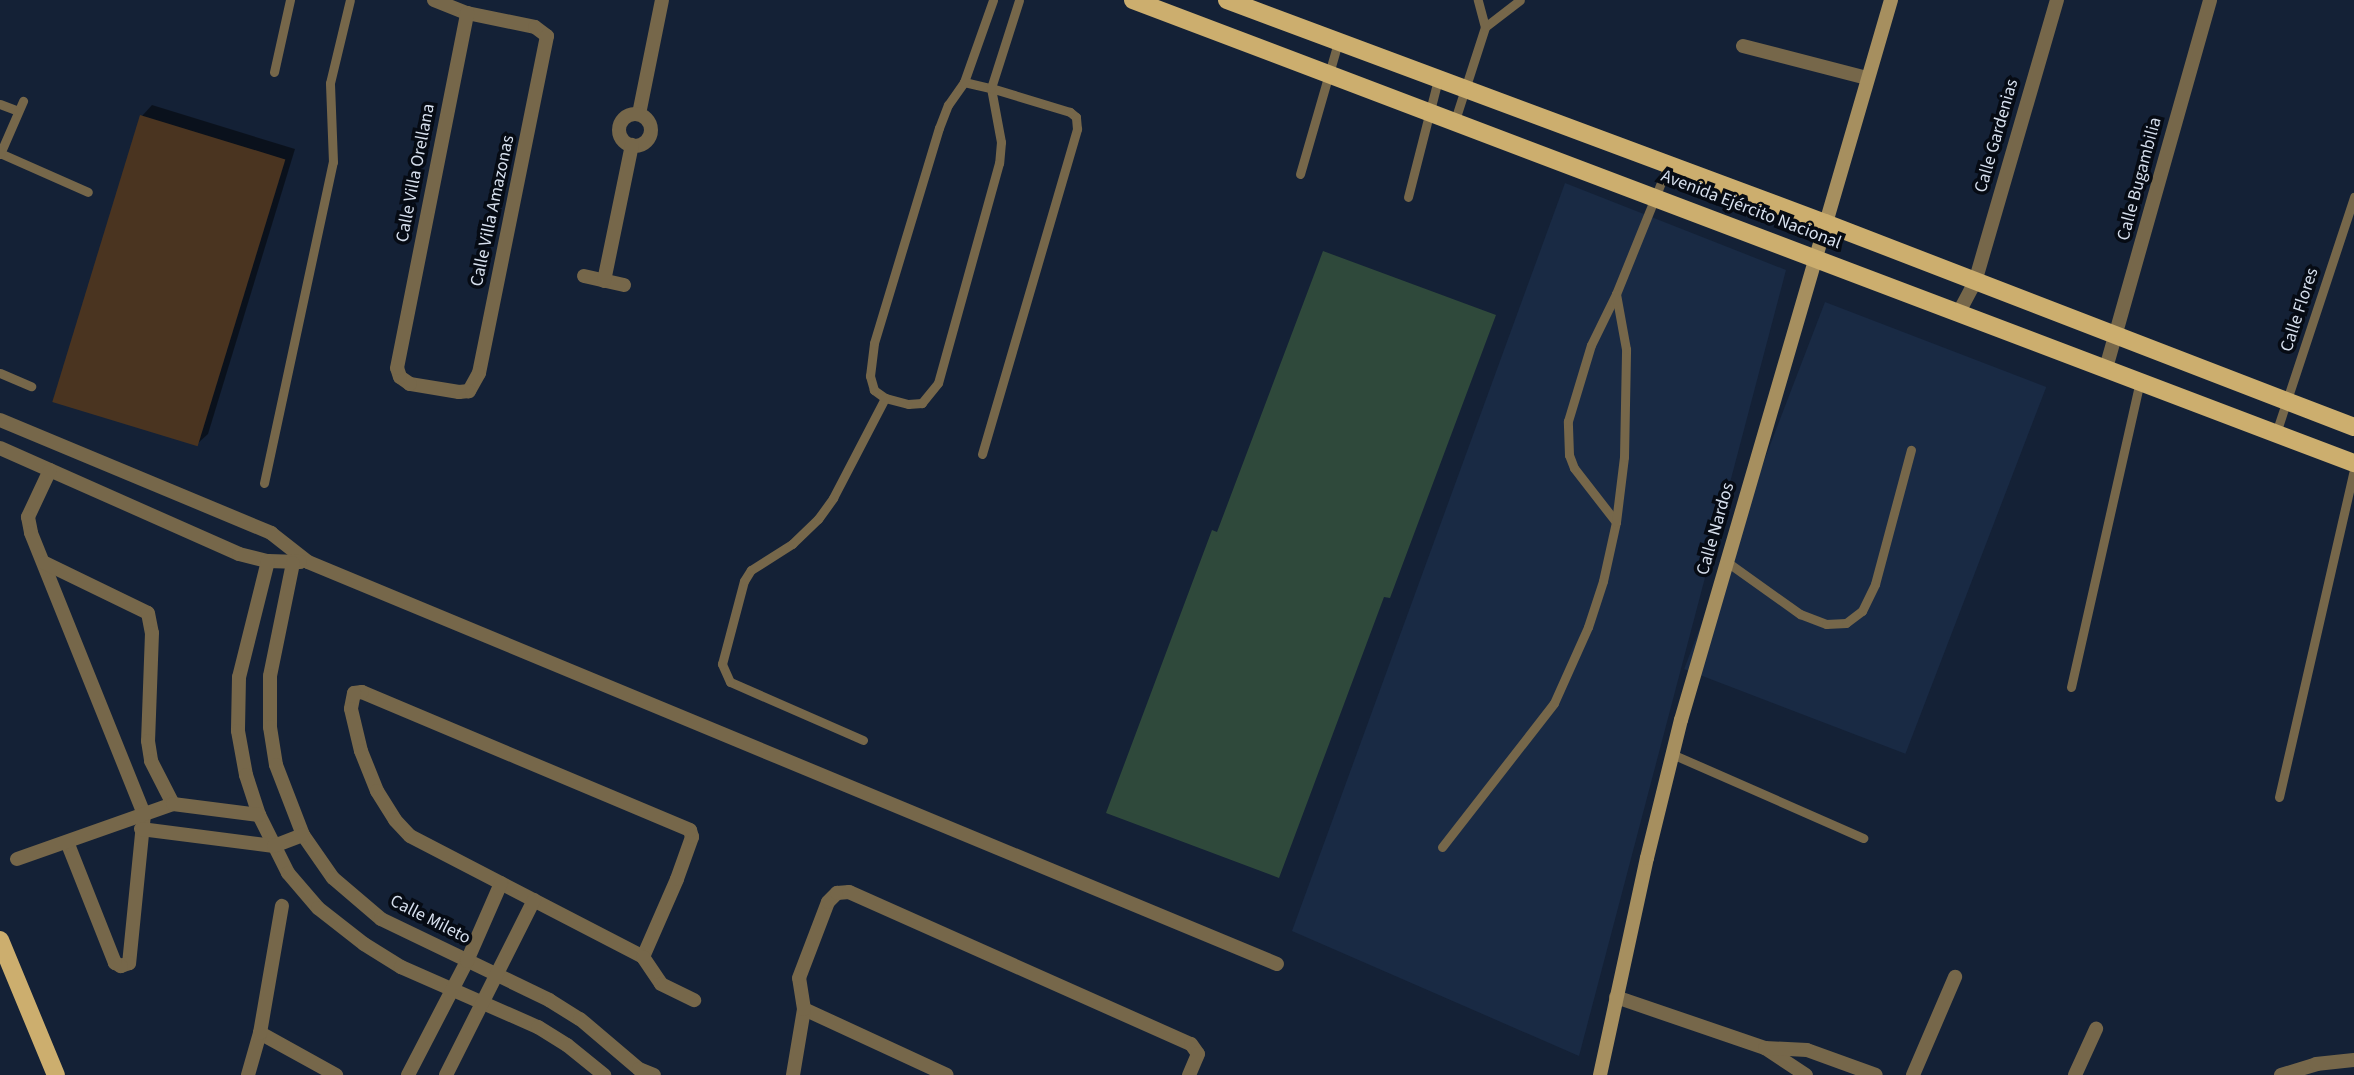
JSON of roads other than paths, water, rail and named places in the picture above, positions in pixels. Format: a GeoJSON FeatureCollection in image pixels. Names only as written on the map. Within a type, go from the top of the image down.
{"type":"FeatureCollection","features":[{"type":"Feature","properties":{"kind":"main road","name":"Avenida Ejército Nacional"},"geometry":{"type":"LineString","coordinates":[[1133,0],[2354,463]]}},
{"type":"Feature","properties":{"kind":"main road","name":"Avenida Ejército Nacional"},"geometry":{"type":"LineString","coordinates":[[1227,0],[1248,4],[1338,42],[1825,223],[2354,427]]}},
{"type":"Feature","properties":{"kind":"main road"},"geometry":{"type":"LineString","coordinates":[[0,940],[56,1075]]}},
{"type":"Feature","properties":{"kind":"street"},"geometry":{"type":"LineString","coordinates":[[434,0],[467,13]]}},
{"type":"Feature","properties":{"kind":"street"},"geometry":{"type":"LineString","coordinates":[[639,114],[662,0]]}},
{"type":"Feature","properties":{"kind":"street","name":"Calle Nardos"},"geometry":{"type":"LineString","coordinates":[[1600,1075],[1672,754],[1891,0]]}},
{"type":"Feature","properties":{"kind":"street","name":"Calle Gardenias"},"geometry":{"type":"LineString","coordinates":[[1959,312],[1975,282],[2057,0]]}},
{"type":"Feature","properties":{"kind":"street","name":"Calle Bugambilia"},"geometry":{"type":"LineString","coordinates":[[2106,368],[2210,0]]}},
{"type":"Feature","properties":{"kind":"street","name":"Calle Villa Amazonas"},"geometry":{"type":"LineString","coordinates":[[467,13],[535,27],[547,36],[479,373],[469,391]]}},
{"type":"Feature","properties":{"kind":"street","name":"Calle Villa Orellana"},"geometry":{"type":"LineString","coordinates":[[467,13],[399,356],[400,377],[410,384],[469,391]]}},
{"type":"Feature","properties":{"kind":"street"},"geometry":{"type":"LineString","coordinates":[[1743,46],[1867,78]]}},
{"type":"Feature","properties":{"kind":"street"},"geometry":{"type":"LineString","coordinates":[[639,114],[646,118],[650,133],[647,140],[632,145],[621,139],[619,126],[626,116],[639,114]]}},
{"type":"Feature","properties":{"kind":"street"},"geometry":{"type":"LineString","coordinates":[[604,281],[632,145]]}},
{"type":"Feature","properties":{"kind":"street"},"geometry":{"type":"LineString","coordinates":[[584,276],[624,285]]}},
{"type":"Feature","properties":{"kind":"street"},"geometry":{"type":"LineString","coordinates":[[0,420],[271,533],[301,562]]}},
{"type":"Feature","properties":{"kind":"street"},"geometry":{"type":"LineString","coordinates":[[0,448],[239,554],[268,561],[301,562],[1277,964]]}},
{"type":"Feature","properties":{"kind":"street"},"geometry":{"type":"LineString","coordinates":[[50,470],[28,517],[144,814],[129,963],[121,966],[114,963],[66,842]]}},
{"type":"Feature","properties":{"kind":"street"},"geometry":{"type":"LineString","coordinates":[[268,561],[244,655],[237,705],[246,775],[260,816],[288,873],[318,908],[364,944],[401,967],[552,1035],[604,1075]]}},
{"type":"Feature","properties":{"kind":"street","name":"Calle Mileto"},"geometry":{"type":"LineString","coordinates":[[301,562],[270,676],[269,717],[276,765],[303,835],[333,878],[381,919],[580,1018],[639,1069],[654,1075]]}},
{"type":"Feature","properties":{"kind":"street"},"geometry":{"type":"LineString","coordinates":[[45,563],[148,613],[152,633],[148,741],[151,761],[173,804]]}},
{"type":"Feature","properties":{"kind":"street"},"geometry":{"type":"LineString","coordinates":[[643,957],[677,879],[692,837],[690,830],[362,692],[354,693],[351,709],[361,751],[377,791],[395,821],[410,836],[643,957],[661,984],[694,1000]]}},
{"type":"Feature","properties":{"kind":"street"},"geometry":{"type":"LineString","coordinates":[[17,859],[173,804],[260,816]]}},
{"type":"Feature","properties":{"kind":"street"},"geometry":{"type":"LineString","coordinates":[[141,829],[274,846],[303,835]]}},
{"type":"Feature","properties":{"kind":"street"},"geometry":{"type":"LineString","coordinates":[[408,1075],[453,990],[501,883]]}},
{"type":"Feature","properties":{"kind":"street"},"geometry":{"type":"LineString","coordinates":[[793,1075],[804,1009],[799,978],[828,902],[837,893],[849,892],[1191,1044],[1198,1054],[1189,1075]]}},
{"type":"Feature","properties":{"kind":"street"},"geometry":{"type":"LineString","coordinates":[[446,1075],[534,900]]}},
{"type":"Feature","properties":{"kind":"street"},"geometry":{"type":"LineString","coordinates":[[247,1075],[260,1033],[282,906]]}},
{"type":"Feature","properties":{"kind":"street"},"geometry":{"type":"LineString","coordinates":[[1913,1075],[1955,977]]}},
{"type":"Feature","properties":{"kind":"street"},"geometry":{"type":"LineString","coordinates":[[1616,997],[1765,1048],[1807,1075]]}},
{"type":"Feature","properties":{"kind":"street"},"geometry":{"type":"LineString","coordinates":[[804,1009],[947,1075]]}},
{"type":"Feature","properties":{"kind":"street"},"geometry":{"type":"LineString","coordinates":[[2075,1075],[2095,1029]]}},
{"type":"Feature","properties":{"kind":"street"},"geometry":{"type":"LineString","coordinates":[[260,1033],[336,1075]]}},
{"type":"Feature","properties":{"kind":"street"},"geometry":{"type":"LineString","coordinates":[[1765,1048],[1807,1051],[1876,1075]]}},
{"type":"Feature","properties":{"kind":"street"},"geometry":{"type":"LineString","coordinates":[[2285,1074],[2316,1064],[2354,1060]]}},
{"type":"Feature","properties":{"kind":"lane"},"geometry":{"type":"LineString","coordinates":[[274,72],[290,0]]}},
{"type":"Feature","properties":{"kind":"lane"},"geometry":{"type":"LineString","coordinates":[[264,483],[333,162],[330,83],[349,0]]}},
{"type":"Feature","properties":{"kind":"lane"},"geometry":{"type":"LineString","coordinates":[[993,0],[964,82],[948,105],[939,128],[874,343],[870,376],[874,390],[885,398],[922,403],[938,383],[999,163],[1001,142],[991,88],[1019,0]]}},
{"type":"Feature","properties":{"kind":"lane"},"geometry":{"type":"LineString","coordinates":[[1478,0],[1485,27]]}},
{"type":"Feature","properties":{"kind":"lane"},"geometry":{"type":"LineString","coordinates":[[1455,120],[1463,88],[1485,27],[1520,0]]}},
{"type":"Feature","properties":{"kind":"lane"},"geometry":{"type":"LineString","coordinates":[[1300,174],[1338,42]]}},
{"type":"Feature","properties":{"kind":"lane"},"geometry":{"type":"LineString","coordinates":[[1408,197],[1438,79]]}},
{"type":"Feature","properties":{"kind":"lane"},"geometry":{"type":"LineString","coordinates":[[964,82],[1070,112],[1076,117],[1077,129],[982,454]]}},
{"type":"Feature","properties":{"kind":"lane"},"geometry":{"type":"LineString","coordinates":[[23,101],[0,153],[88,192]]}},
{"type":"Feature","properties":{"kind":"lane"},"geometry":{"type":"LineString","coordinates":[[0,104],[18,111]]}},
{"type":"Feature","properties":{"kind":"lane"},"geometry":{"type":"LineString","coordinates":[[1616,522],[1574,468],[1567,439],[1568,421],[1591,345],[1616,294],[1668,164]]}},
{"type":"Feature","properties":{"kind":"lane","name":"Calle Flores"},"geometry":{"type":"LineString","coordinates":[[2276,433],[2354,197]]}},
{"type":"Feature","properties":{"kind":"lane"},"geometry":{"type":"LineString","coordinates":[[1442,847],[1554,703],[1588,628],[1616,522],[1626,400],[1626,349],[1616,294]]}},
{"type":"Feature","properties":{"kind":"lane"},"geometry":{"type":"LineString","coordinates":[[0,373],[31,386]]}},
{"type":"Feature","properties":{"kind":"lane"},"geometry":{"type":"LineString","coordinates":[[2071,687],[2140,381]]}},
{"type":"Feature","properties":{"kind":"lane"},"geometry":{"type":"LineString","coordinates":[[863,740],[730,682],[722,664],[744,581],[751,570],[792,544],[818,519],[833,498],[885,398]]}},
{"type":"Feature","properties":{"kind":"lane"},"geometry":{"type":"LineString","coordinates":[[1727,562],[1800,614],[1826,624],[1846,624],[1862,611],[1875,584],[1911,450]]}},
{"type":"Feature","properties":{"kind":"lane"},"geometry":{"type":"LineString","coordinates":[[2279,797],[2354,470]]}},
{"type":"Feature","properties":{"kind":"lane"},"geometry":{"type":"LineString","coordinates":[[1672,754],[1863,838]]}}]}
